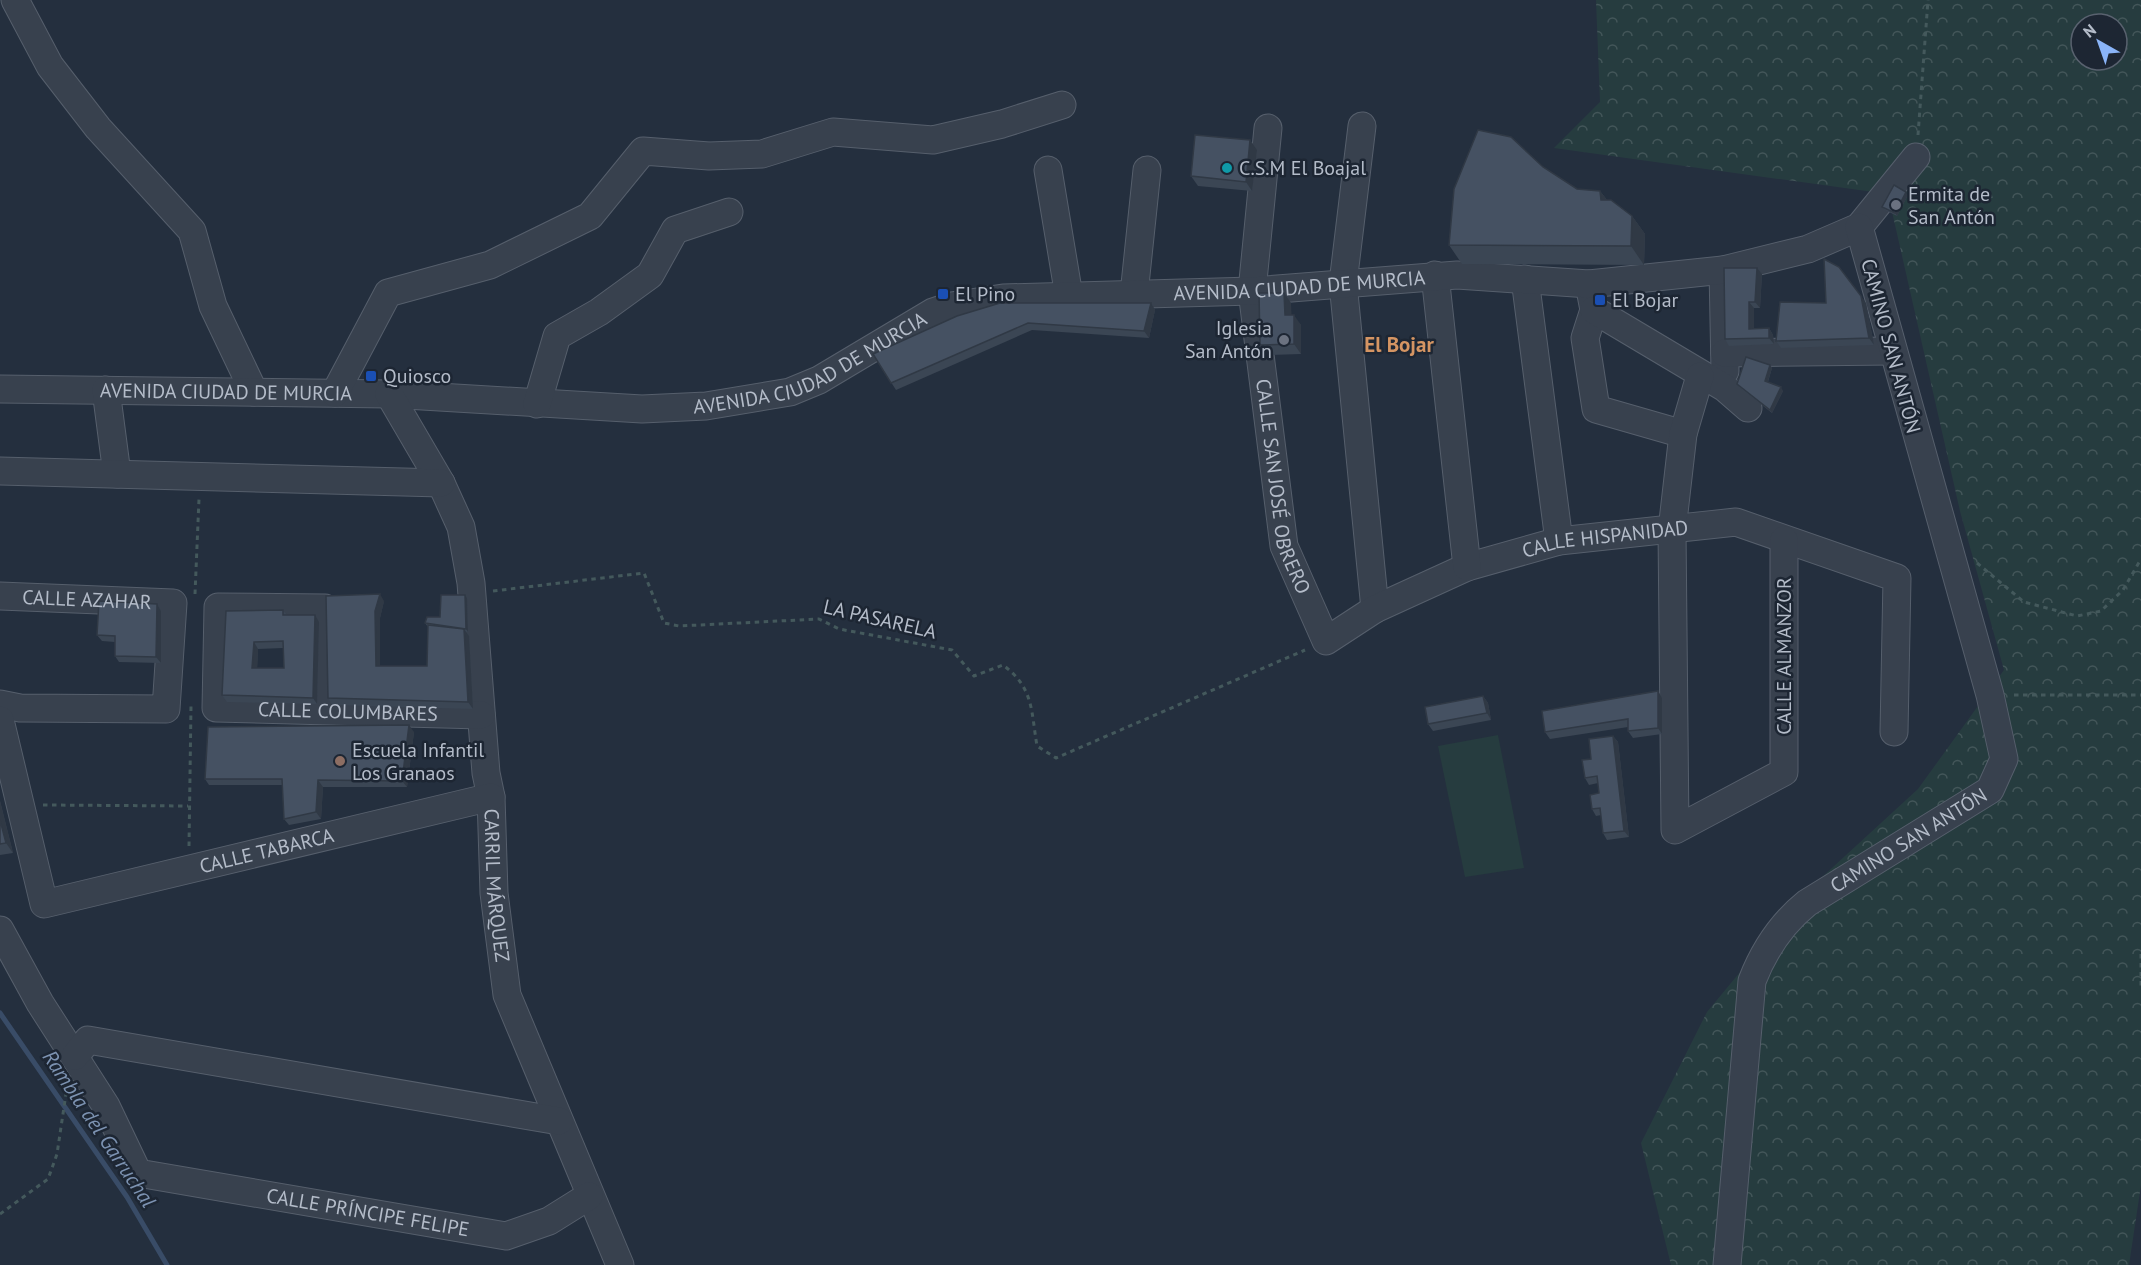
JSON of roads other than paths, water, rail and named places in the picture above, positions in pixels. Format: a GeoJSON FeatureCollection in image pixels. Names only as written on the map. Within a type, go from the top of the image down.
{"type":"FeatureCollection","features":[{"type":"Feature","properties":{"kind":"street"},"geometry":{"type":"LineString","coordinates":[[15,0],[50,66],[98,128],[192,231],[213,306],[254,392]]}},
{"type":"Feature","properties":{"kind":"street"},"geometry":{"type":"LineString","coordinates":[[335,393],[388,293],[490,265],[590,216],[643,151],[710,156],[762,154],[833,132],[933,140],[1002,124],[1062,105]]}},
{"type":"Feature","properties":{"kind":"street"},"geometry":{"type":"LineString","coordinates":[[1362,126],[1343,283],[1375,609]]}},
{"type":"Feature","properties":{"kind":"street","name":"CALLE SAN JOSÉ OBRERO"},"geometry":{"type":"LineString","coordinates":[[1268,128],[1252,291],[1284,546],[1326,641]]}},
{"type":"Feature","properties":{"kind":"street"},"geometry":{"type":"LineString","coordinates":[[1859,227],[1916,157]]}},
{"type":"Feature","properties":{"kind":"street"},"geometry":{"type":"LineString","coordinates":[[1047,170],[1069,296]]}},
{"type":"Feature","properties":{"kind":"street"},"geometry":{"type":"LineString","coordinates":[[1134,294],[1147,170]]}},
{"type":"Feature","properties":{"kind":"street"},"geometry":{"type":"LineString","coordinates":[[537,404],[557,336],[599,312],[650,275],[675,230],[729,212]]}},
{"type":"Feature","properties":{"kind":"street","name":"AVENIDA CIUDAD DE MURCIA"},"geometry":{"type":"LineString","coordinates":[[0,389],[389,394],[537,404],[670,408],[790,392],[819,380],[915,321],[951,306],[1003,298],[1252,291],[1435,276],[1525,279],[1592,297],[1723,270],[1808,249],[1859,227]]}},
{"type":"Feature","properties":{"kind":"street","name":"CAMINO SAN ANTÓN"},"geometry":{"type":"LineString","coordinates":[[1727,1265],[1752,981],[1763,952],[1791,916],[1807,903],[1990,790],[2004,759],[1990,695],[1859,227]]}},
{"type":"Feature","properties":{"kind":"street"},"geometry":{"type":"LineString","coordinates":[[1723,270],[1725,388]]}},
{"type":"Feature","properties":{"kind":"street"},"geometry":{"type":"LineString","coordinates":[[1435,276],[1467,567]]}},
{"type":"Feature","properties":{"kind":"street"},"geometry":{"type":"LineString","coordinates":[[1525,279],[1559,541]]}},
{"type":"Feature","properties":{"kind":"street"},"geometry":{"type":"LineString","coordinates":[[1683,434],[1596,409],[1585,338],[1592,297],[1700,376],[1725,388],[1748,408]]}},
{"type":"Feature","properties":{"kind":"street"},"geometry":{"type":"LineString","coordinates":[[1725,353],[1893,351]]}},
{"type":"Feature","properties":{"kind":"street"},"geometry":{"type":"LineString","coordinates":[[1672,530],[1683,434],[1700,376]]}},
{"type":"Feature","properties":{"kind":"street"},"geometry":{"type":"LineString","coordinates":[[106,390],[117,474]]}},
{"type":"Feature","properties":{"kind":"street","name":"CARRIL MÁRQUEZ"},"geometry":{"type":"LineString","coordinates":[[389,394],[441,483],[461,527],[472,594],[491,797],[494,893],[507,995],[589,1196],[620,1265]]}},
{"type":"Feature","properties":{"kind":"street"},"geometry":{"type":"LineString","coordinates":[[0,471],[441,483]]}},
{"type":"Feature","properties":{"kind":"street","name":"CALLE HISPANIDAD"},"geometry":{"type":"LineString","coordinates":[[1326,641],[1375,609],[1467,567],[1559,541],[1736,522],[1897,578],[1894,732]]}},
{"type":"Feature","properties":{"kind":"street","name":"CALLE ALMANZOR"},"geometry":{"type":"LineString","coordinates":[[1672,530],[1675,830],[1784,772],[1784,540]]}},
{"type":"Feature","properties":{"kind":"street","name":"CALLE AZAHAR"},"geometry":{"type":"LineString","coordinates":[[0,597],[173,603],[166,709],[20,708],[0,704]]}},
{"type":"Feature","properties":{"kind":"street","name":"CALLE COLUMBARES"},"geometry":{"type":"LineString","coordinates":[[323,710],[325,608],[218,607],[216,708],[482,715]]}},
{"type":"Feature","properties":{"kind":"street","name":"CALLE TABARCA"},"geometry":{"type":"LineString","coordinates":[[0,720],[44,904],[491,797]]}},
{"type":"Feature","properties":{"kind":"street"},"geometry":{"type":"LineString","coordinates":[[0,930],[40,1003],[75,1056],[88,1040],[559,1121]]}},
{"type":"Feature","properties":{"kind":"street","name":"CALLE PRÍNCIPE FELIPE"},"geometry":{"type":"LineString","coordinates":[[75,1056],[106,1106],[138,1173],[506,1236],[549,1221],[589,1196]]}},
{"type":"Feature","properties":{"kind":"waterway","name":"Rambla del Garruchal"},"geometry":{"type":"LineString","coordinates":[[0,1013],[127,1197],[167,1265]]}},
{"type":"Feature","properties":{"kind":"place","name":"C.S.M El Boajal"},"geometry":{"type":"Point","coordinates":[1227,168]}},
{"type":"Feature","properties":{"kind":"place","name":"Ermita de San Antón"},"geometry":{"type":"Point","coordinates":[1896,205]}},
{"type":"Feature","properties":{"kind":"place","name":"El Pino"},"geometry":{"type":"Point","coordinates":[943,294]}},
{"type":"Feature","properties":{"kind":"place","name":"El Bojar"},"geometry":{"type":"Point","coordinates":[1600,300]}},
{"type":"Feature","properties":{"kind":"place","name":"Iglesia San Antón"},"geometry":{"type":"Point","coordinates":[1284,340]}},
{"type":"Feature","properties":{"kind":"place","name":"Quiosco"},"geometry":{"type":"Point","coordinates":[371,376]}},
{"type":"Feature","properties":{"kind":"place","name":"Escuela Infantil Los Granaos"},"geometry":{"type":"Point","coordinates":[340,761]}},
{"type":"Feature","properties":{"kind":"district","name":"El Bojar"},"geometry":{"type":"Point","coordinates":[1399,345]}}]}
